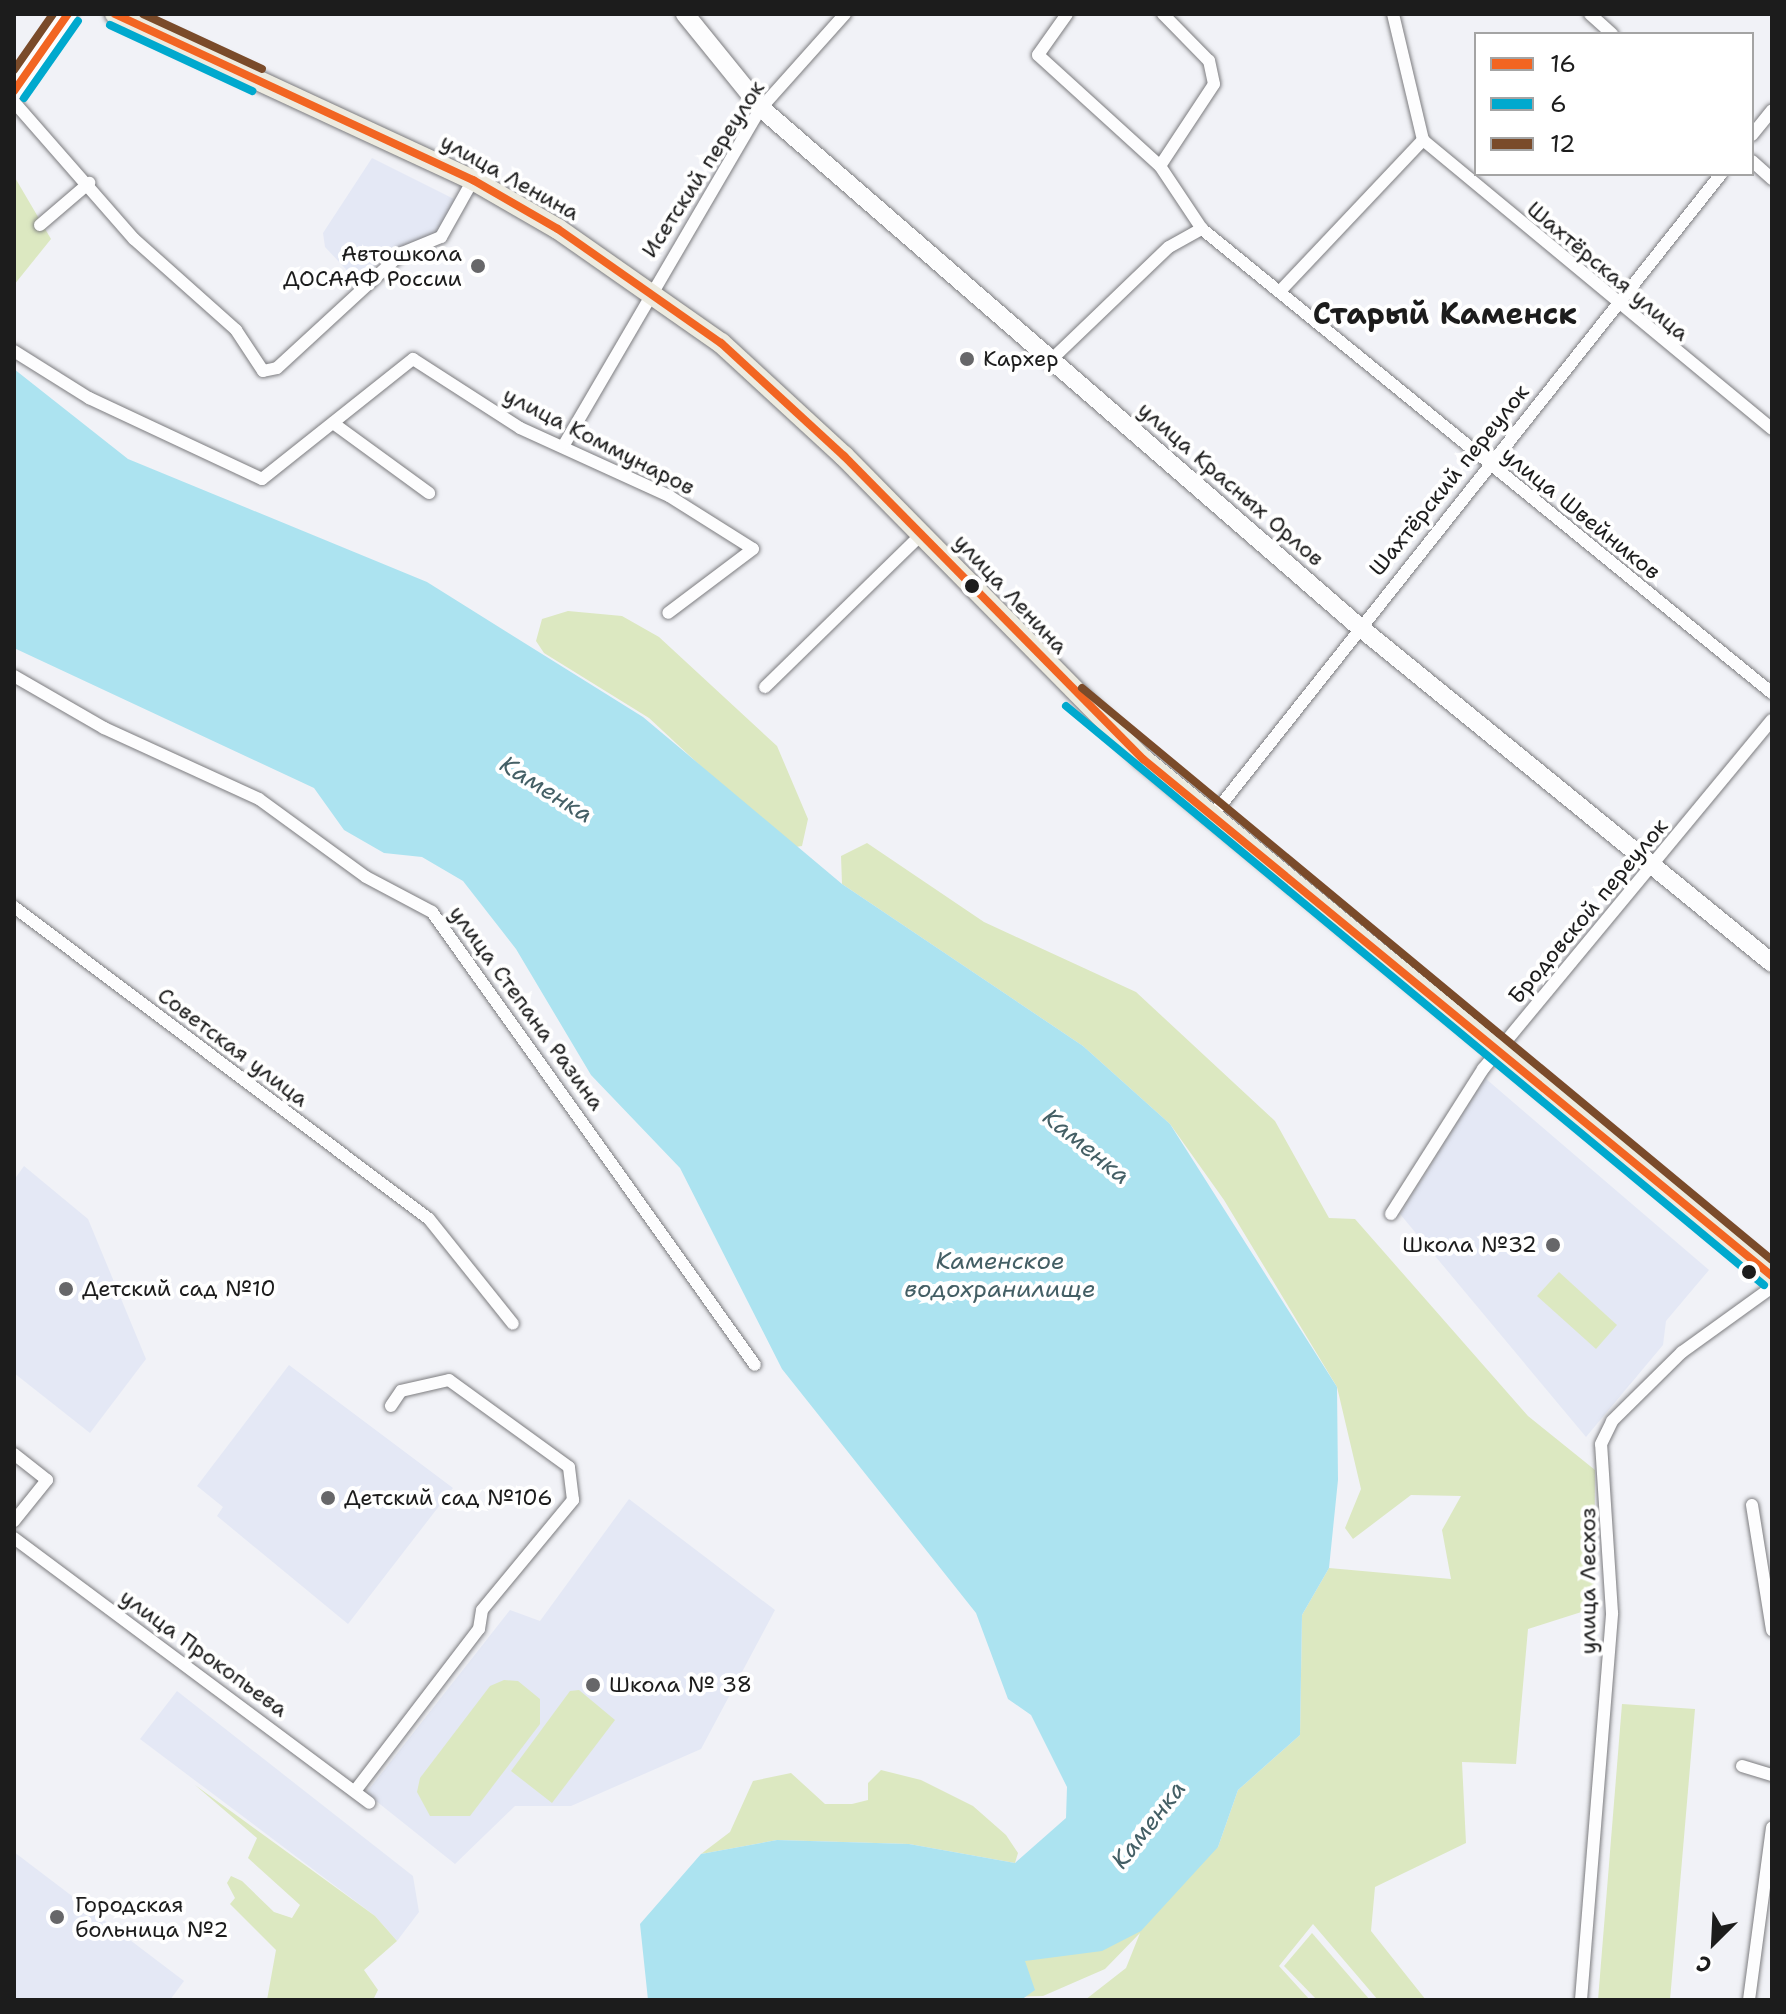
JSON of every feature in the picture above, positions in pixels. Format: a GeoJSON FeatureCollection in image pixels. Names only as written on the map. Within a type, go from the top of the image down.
{"type":"FeatureCollection","features":[{"type":"Feature","properties":{"kind":"main road","name":"улица Ленина"},"geometry":{"type":"LineString","coordinates":[[115,14],[473,180],[649,291],[721,343],[922,534],[1074,697],[1772,1276]]}},
{"type":"Feature","properties":{"kind":"street"},"geometry":{"type":"LineString","coordinates":[[14,91],[68,14]]}},
{"type":"Feature","properties":{"kind":"street","name":"улица Красных Орлов"},"geometry":{"type":"LineString","coordinates":[[685,14],[761,108],[1357,625],[1772,963]]}},
{"type":"Feature","properties":{"kind":"street","name":"Исетский переулок"},"geometry":{"type":"LineString","coordinates":[[565,443],[649,291],[761,108],[845,14]]}},
{"type":"Feature","properties":{"kind":"street","name":"улица Швейников"},"geometry":{"type":"LineString","coordinates":[[1067,14],[1038,55],[1160,166],[1202,229],[1283,288],[1488,463],[1772,693]]}},
{"type":"Feature","properties":{"kind":"street"},"geometry":{"type":"LineString","coordinates":[[1160,166],[1214,84],[1209,61],[1163,14]]}},
{"type":"Feature","properties":{"kind":"street"},"geometry":{"type":"LineString","coordinates":[[1283,288],[1423,140],[1393,14]]}},
{"type":"Feature","properties":{"kind":"street"},"geometry":{"type":"LineString","coordinates":[[1590,14],[1610,32]]}},
{"type":"Feature","properties":{"kind":"street"},"geometry":{"type":"LineString","coordinates":[[14,102],[89,183],[134,239],[236,330],[263,371],[277,368],[402,253],[441,237],[473,180]]}},
{"type":"Feature","properties":{"kind":"street"},"geometry":{"type":"LineString","coordinates":[[1754,132],[1772,110]]}},
{"type":"Feature","properties":{"kind":"street","name":"Шахтёрская улица"},"geometry":{"type":"LineString","coordinates":[[1423,140],[1615,305],[1772,429]]}},
{"type":"Feature","properties":{"kind":"street"},"geometry":{"type":"LineString","coordinates":[[1754,163],[1772,179]]}},
{"type":"Feature","properties":{"kind":"street","name":"Шахтёрский переулок"},"geometry":{"type":"LineString","coordinates":[[1213,815],[1357,625],[1719,176]]}},
{"type":"Feature","properties":{"kind":"street"},"geometry":{"type":"LineString","coordinates":[[40,225],[89,183]]}},
{"type":"Feature","properties":{"kind":"street"},"geometry":{"type":"LineString","coordinates":[[1051,360],[1169,247],[1202,229]]}},
{"type":"Feature","properties":{"kind":"street","name":"улица Коммунаров"},"geometry":{"type":"LineString","coordinates":[[14,351],[89,398],[262,479],[413,359],[520,428],[565,443],[753,549],[668,613]]}},
{"type":"Feature","properties":{"kind":"street"},"geometry":{"type":"LineString","coordinates":[[333,423],[429,493]]}},
{"type":"Feature","properties":{"kind":"street"},"geometry":{"type":"LineString","coordinates":[[765,687],[922,534]]}},
{"type":"Feature","properties":{"kind":"street","name":"улица Степана Разина"},"geometry":{"type":"LineString","coordinates":[[14,676],[104,728],[259,799],[366,877],[432,912],[755,1365]]}},
{"type":"Feature","properties":{"kind":"street","name":"Бродовской переулок"},"geometry":{"type":"LineString","coordinates":[[1391,1214],[1499,1049],[1772,720]]}},
{"type":"Feature","properties":{"kind":"street","name":"Советская улица"},"geometry":{"type":"LineString","coordinates":[[14,907],[429,1219],[513,1324]]}},
{"type":"Feature","properties":{"kind":"street","name":"улица Лесхоз"},"geometry":{"type":"LineString","coordinates":[[1581,2000],[1612,1613],[1601,1444],[1612,1421],[1682,1352],[1772,1287]]}},
{"type":"Feature","properties":{"kind":"street"},"geometry":{"type":"LineString","coordinates":[[355,1791],[479,1629],[482,1610],[573,1500],[569,1467],[449,1380],[401,1391],[391,1406]]}},
{"type":"Feature","properties":{"kind":"street"},"geometry":{"type":"LineString","coordinates":[[14,1454],[47,1480],[14,1521]]}},
{"type":"Feature","properties":{"kind":"street"},"geometry":{"type":"LineString","coordinates":[[1752,1505],[1772,1630]]}},
{"type":"Feature","properties":{"kind":"street","name":"улица Прокопьева"},"geometry":{"type":"LineString","coordinates":[[14,1538],[369,1803]]}},
{"type":"Feature","properties":{"kind":"street"},"geometry":{"type":"LineString","coordinates":[[1742,1766],[1772,1775]]}},
{"type":"Feature","properties":{"kind":"street"},"geometry":{"type":"LineString","coordinates":[[1749,2000],[1772,1828]]}},
{"type":"Feature","properties":{"kind":"shaded area"},"geometry":{"type":"Polygon","coordinates":[[[372,158],[456,200],[436,235],[392,251],[357,281],[325,247],[323,233],[372,158]]]}},
{"type":"Feature","properties":{"kind":"shaded area","name":"Школа №32"},"geometry":{"type":"Polygon","coordinates":[[[1485,1078],[1709,1270],[1666,1321],[1663,1345],[1586,1437],[1400,1214],[1485,1078]]]}},
{"type":"Feature","properties":{"kind":"shaded area","name":"Детский сад №10"},"geometry":{"type":"Polygon","coordinates":[[[24,1166],[88,1219],[146,1359],[90,1433],[14,1373],[14,1180],[24,1166]]]}},
{"type":"Feature","properties":{"kind":"shaded area","name":"Детский сад №106"},"geometry":{"type":"Polygon","coordinates":[[[289,1365],[453,1488],[348,1624],[217,1516],[223,1507],[197,1486],[289,1365]]]}},
{"type":"Feature","properties":{"kind":"shaded area","name":"Школа № 38"},"geometry":{"type":"Polygon","coordinates":[[[629,1499],[775,1610],[701,1749],[571,1806],[515,1806],[455,1864],[366,1793],[510,1610],[540,1621],[629,1499]]]}},
{"type":"Feature","properties":{"kind":"shaded area"},"geometry":{"type":"Polygon","coordinates":[[[177,1691],[413,1876],[419,1912],[397,1941],[375,1916],[140,1739],[177,1691]]]}},
{"type":"Feature","properties":{"kind":"shaded area","name":"Городская больница №2"},"geometry":{"type":"Polygon","coordinates":[[[14,1852],[184,1981],[170,2000],[14,2000],[14,1852]]]}},
{"type":"Feature","properties":{"kind":"green space"},"geometry":{"type":"Polygon","coordinates":[[[14,176],[51,239],[14,285],[14,176]]]}},
{"type":"Feature","properties":{"kind":"green space"},"geometry":{"type":"Polygon","coordinates":[[[568,611],[622,616],[659,637],[777,746],[808,819],[802,846],[789,848],[649,718],[544,653],[536,641],[542,619],[568,611]]]}},
{"type":"Feature","properties":{"kind":"green space"},"geometry":{"type":"Polygon","coordinates":[[[867,843],[984,922],[1136,992],[1275,1121],[1329,1218],[1355,1219],[1528,1416],[1595,1470],[1594,1608],[1528,1629],[1516,1764],[1462,1762],[1466,1843],[1375,1887],[1371,1931],[1426,2000],[1378,2000],[1313,1924],[1279,1966],[1310,2000],[1085,2000],[1126,1968],[1140,1933],[1105,1969],[1043,1996],[872,2000],[1218,1847],[1238,1790],[1300,1735],[1302,1615],[1329,1568],[1451,1579],[1442,1530],[1461,1496],[1411,1495],[1353,1539],[1345,1528],[1361,1489],[1337,1387],[1224,1200],[1170,1124],[1083,1046],[842,884],[841,856],[867,843]]]}},
{"type":"Feature","properties":{"kind":"green space"},"geometry":{"type":"Polygon","coordinates":[[[1559,1272],[1617,1325],[1596,1349],[1537,1296],[1559,1272]]]}},
{"type":"Feature","properties":{"kind":"green space"},"geometry":{"type":"Polygon","coordinates":[[[504,1680],[518,1681],[540,1699],[540,1724],[470,1816],[430,1816],[417,1792],[420,1778],[490,1686],[504,1680]]]}},
{"type":"Feature","properties":{"kind":"green space"},"geometry":{"type":"Polygon","coordinates":[[[579,1690],[615,1720],[552,1803],[511,1771],[570,1691],[579,1690]]]}},
{"type":"Feature","properties":{"kind":"green space"},"geometry":{"type":"Polygon","coordinates":[[[1622,1704],[1695,1709],[1670,2000],[1598,2000],[1622,1704]]]}},
{"type":"Feature","properties":{"kind":"green space"},"geometry":{"type":"Polygon","coordinates":[[[881,1770],[921,1780],[973,1806],[1006,1835],[1018,1853],[1015,1863],[909,1844],[777,1840],[701,1854],[730,1832],[753,1781],[791,1773],[825,1804],[852,1804],[868,1800],[868,1783],[881,1770]]]}},
{"type":"Feature","properties":{"kind":"green space"},"geometry":{"type":"Polygon","coordinates":[[[195,1785],[375,1916],[397,1941],[364,1970],[378,1990],[373,2000],[267,2000],[276,1950],[230,1904],[235,1898],[227,1883],[231,1876],[242,1881],[274,1912],[292,1918],[300,1905],[248,1858],[257,1838],[195,1785]]]}},
{"type":"Feature","properties":{"kind":"green space"},"geometry":{"type":"Polygon","coordinates":[[[1312,1933],[1370,2000],[1317,2000],[1284,1966],[1312,1933]]]}},
{"type":"Feature","properties":{"kind":"water","name":"Каменское водохранилище"},"geometry":{"type":"Polygon","coordinates":[[[14,369],[128,459],[427,582],[643,717],[842,884],[1083,1046],[1170,1124],[1337,1387],[1338,1480],[1329,1568],[1302,1615],[1300,1735],[1238,1790],[1218,1847],[1141,1931],[1102,1951],[1025,1961],[1035,1990],[1021,2000],[648,2000],[640,1924],[701,1854],[777,1840],[909,1844],[1015,1863],[1066,1818],[1067,1787],[1031,1715],[1008,1699],[976,1613],[782,1369],[680,1168],[591,1075],[516,949],[463,881],[422,857],[384,853],[344,830],[314,788],[14,648],[14,369]]]}},
{"type":"Feature","properties":{"kind":"transit line","name":"12"},"geometry":{"type":"LineString","coordinates":[[14,70],[53,14]]}},
{"type":"Feature","properties":{"kind":"transit line","name":"16"},"geometry":{"type":"LineString","coordinates":[[14,91],[68,14]]}},
{"type":"Feature","properties":{"kind":"transit line","name":"16"},"geometry":{"type":"LineString","coordinates":[[115,14],[473,180],[558,229],[721,343],[844,456],[1143,759],[1772,1276]]}},
{"type":"Feature","properties":{"kind":"transit line","name":"12"},"geometry":{"type":"LineString","coordinates":[[143,14],[262,69]]}},
{"type":"Feature","properties":{"kind":"transit line","name":"6"},"geometry":{"type":"LineString","coordinates":[[24,98],[78,21]]}},
{"type":"Feature","properties":{"kind":"transit line","name":"6"},"geometry":{"type":"LineString","coordinates":[[110,25],[252,91]]}},
{"type":"Feature","properties":{"kind":"transit line","name":"12"},"geometry":{"type":"LineString","coordinates":[[1082,688],[1772,1260]]}},
{"type":"Feature","properties":{"kind":"transit line","name":"6"},"geometry":{"type":"LineString","coordinates":[[1066,706],[1764,1285]]}},
{"type":"Feature","properties":{"kind":"place","name":"Автошкола ДОСААФ России"},"geometry":{"type":"Point","coordinates":[478,266]}},
{"type":"Feature","properties":{"kind":"place","name":"Кархер"},"geometry":{"type":"Point","coordinates":[967,359]}},
{"type":"Feature","properties":{"kind":"place","name":"Школа №32"},"geometry":{"type":"Point","coordinates":[1553,1245]}},
{"type":"Feature","properties":{"kind":"place","name":"Детский сад №10"},"geometry":{"type":"Point","coordinates":[66,1289]}},
{"type":"Feature","properties":{"kind":"place","name":"Детский сад №106"},"geometry":{"type":"Point","coordinates":[328,1498]}},
{"type":"Feature","properties":{"kind":"place","name":"Школа № 38"},"geometry":{"type":"Point","coordinates":[593,1685]}},
{"type":"Feature","properties":{"kind":"place","name":"Городская больница №2"},"geometry":{"type":"Point","coordinates":[57,1917]}},
{"type":"Feature","properties":{"kind":"district","name":"Старый Каменск"},"geometry":{"type":"Point","coordinates":[1445,314]}},
{"type":"Feature","properties":{"kind":"water label","name":"Каменка"},"geometry":{"type":"Point","coordinates":[546,790]}},
{"type":"Feature","properties":{"kind":"water label","name":"Каменка"},"geometry":{"type":"Point","coordinates":[1086,1147]}},
{"type":"Feature","properties":{"kind":"water label","name":"Каменка"},"geometry":{"type":"Point","coordinates":[1149,1825]}}]}
